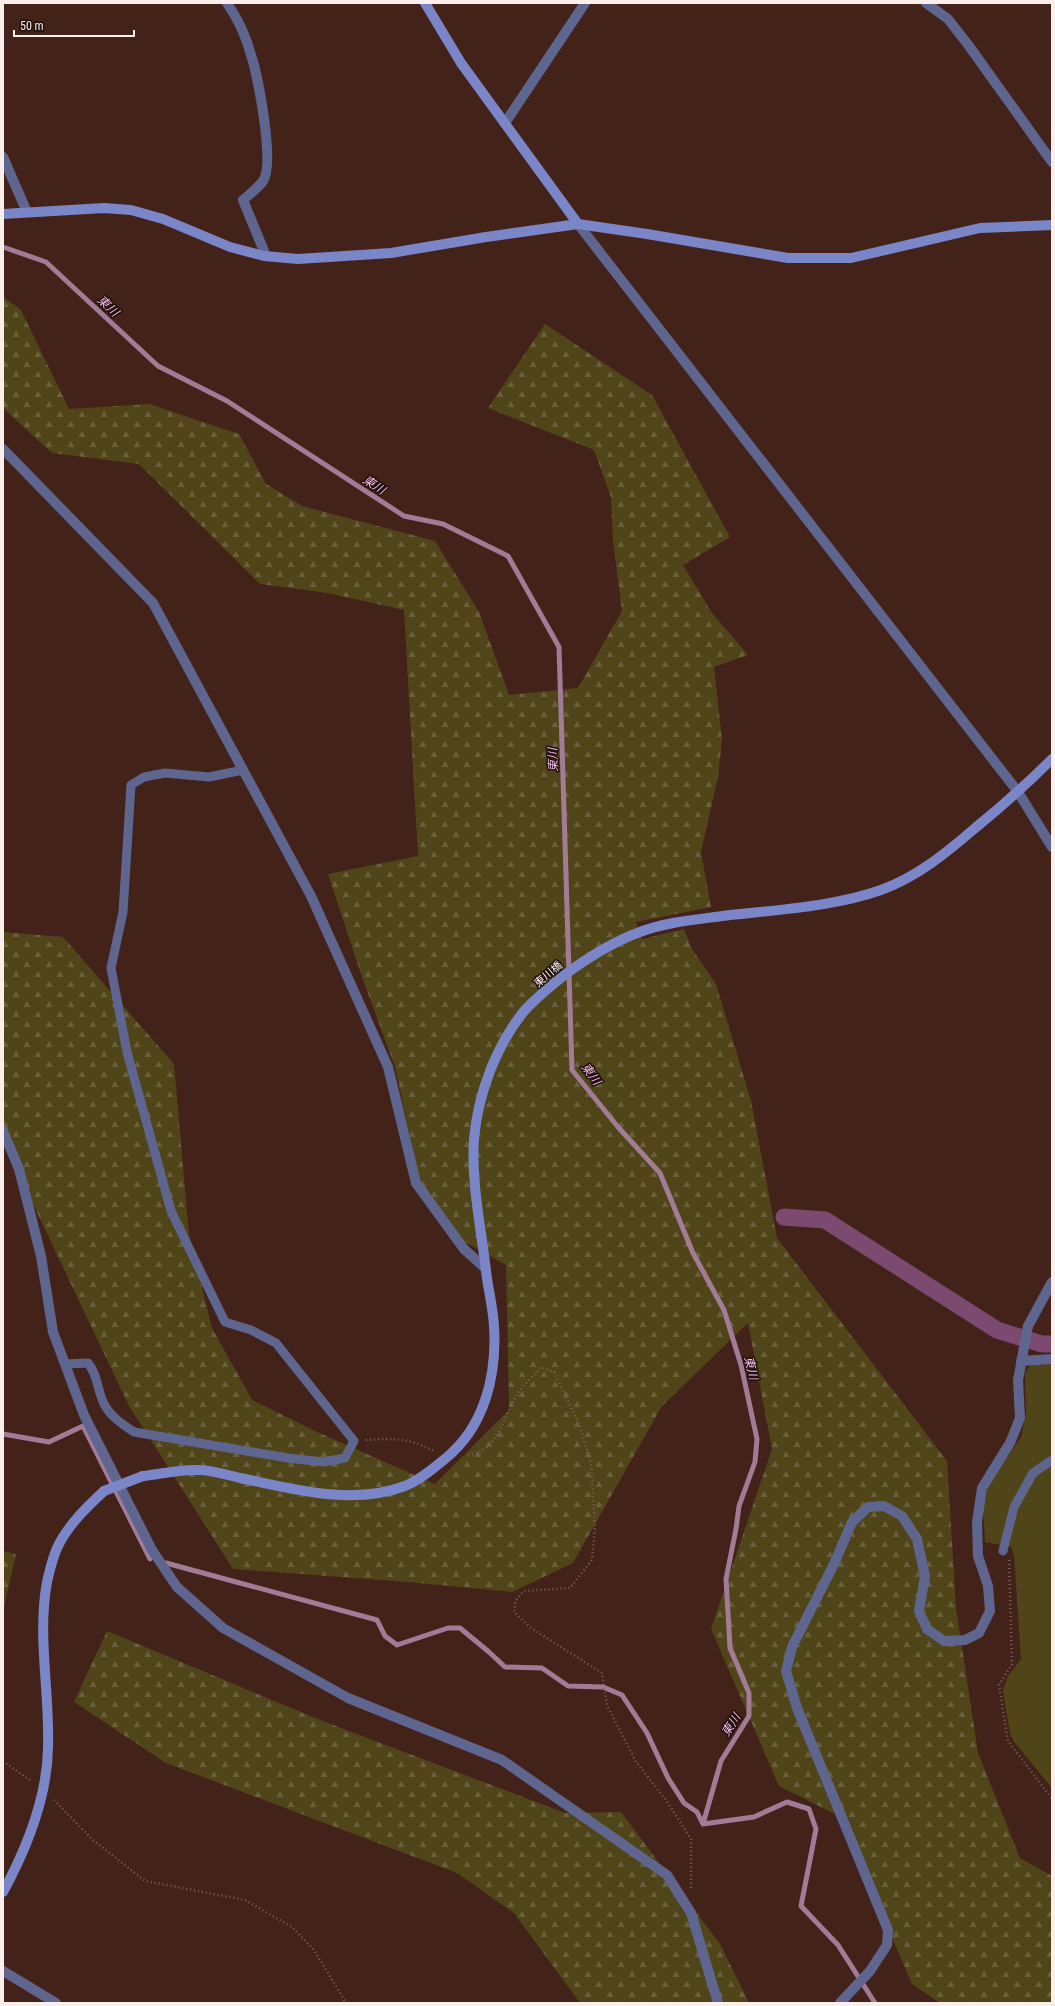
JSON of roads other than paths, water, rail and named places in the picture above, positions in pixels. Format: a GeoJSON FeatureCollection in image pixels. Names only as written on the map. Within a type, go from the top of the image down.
{"type":"FeatureCollection","features":[{"type":"Feature","properties":{"kind":"street"},"geometry":{"type":"LineString","coordinates":[[227,3],[238,20],[251,55],[266,131],[266,171],[264,181],[243,200],[266,256]]}},
{"type":"Feature","properties":{"kind":"street"},"geometry":{"type":"LineString","coordinates":[[425,3],[461,63],[578,224],[1018,792],[1052,847]]}},
{"type":"Feature","properties":{"kind":"street"},"geometry":{"type":"LineString","coordinates":[[505,123],[585,3]]}},
{"type":"Feature","properties":{"kind":"street"},"geometry":{"type":"LineString","coordinates":[[926,3],[948,19],[1052,162]]}},
{"type":"Feature","properties":{"kind":"street"},"geometry":{"type":"LineString","coordinates":[[3,158],[27,212]]}},
{"type":"Feature","properties":{"kind":"street"},"geometry":{"type":"LineString","coordinates":[[3,214],[104,208],[131,210],[163,219],[230,247],[266,256],[298,259],[391,253],[486,237],[578,224],[788,258],[851,258],[980,228],[1052,225]]}},
{"type":"Feature","properties":{"kind":"street"},"geometry":{"type":"LineString","coordinates":[[3,449],[153,603],[311,896],[388,1067],[416,1183],[464,1249],[486,1269]]}},
{"type":"Feature","properties":{"kind":"street","name":"東川橋"},"geometry":{"type":"LineString","coordinates":[[3,1892],[14,1873],[30,1834],[44,1790],[48,1748],[42,1620],[50,1570],[58,1544],[79,1515],[104,1491],[143,1476],[200,1470],[314,1493],[352,1495],[379,1492],[408,1485],[447,1458],[458,1448],[470,1433],[484,1406],[492,1379],[494,1347],[494,1324],[473,1172],[474,1138],[478,1113],[485,1086],[495,1061],[507,1037],[526,1010],[567,973],[595,954],[640,931],[695,919],[789,908],[852,898],[879,890],[914,874],[952,849],[1018,792],[1052,759]]}},
{"type":"Feature","properties":{"kind":"street"},"geometry":{"type":"LineString","coordinates":[[3,1131],[19,1169],[41,1256],[53,1332],[84,1415],[152,1550],[177,1587],[223,1628],[348,1698],[502,1760],[667,1875],[692,1912],[718,2003]]}},
{"type":"Feature","properties":{"kind":"street"},"geometry":{"type":"LineString","coordinates":[[840,2003],[874,1965],[887,1945],[888,1930],[797,1708],[786,1671],[792,1648],[834,1564],[852,1522],[868,1507],[879,1506],[884,1506],[902,1516],[917,1539],[925,1576],[920,1610],[927,1629],[944,1641],[964,1640],[979,1633],[990,1610],[988,1586],[978,1556],[977,1522],[982,1488],[1010,1443],[1020,1418],[1018,1380],[1028,1326],[1052,1282]]}},
{"type":"Feature","properties":{"kind":"street"},"geometry":{"type":"LineString","coordinates":[[1022,1358],[1052,1359]]}},
{"type":"Feature","properties":{"kind":"street"},"geometry":{"type":"LineString","coordinates":[[3,1971],[56,2003]]}},
{"type":"Feature","properties":{"kind":"lane"},"geometry":{"type":"LineString","coordinates":[[66,1364],[88,1363],[94,1370],[104,1404],[115,1420],[134,1432],[288,1458],[323,1462],[345,1458],[354,1441],[276,1343],[251,1330],[225,1322],[171,1211],[127,1052],[112,968],[123,912],[131,785],[144,778],[165,773],[209,777],[243,770]]}},
{"type":"Feature","properties":{"kind":"lane"},"geometry":{"type":"LineString","coordinates":[[1003,1551],[1014,1507],[1034,1473],[1052,1460]]}},
{"type":"Feature","properties":{"kind":"waterway","name":"東川"},"geometry":{"type":"LineString","coordinates":[[3,247],[46,262],[158,366],[227,401],[404,516],[443,524],[508,556],[559,647],[572,1070],[618,1127],[660,1173],[693,1253],[724,1310],[741,1365],[757,1439],[755,1462],[739,1506],[726,1579],[730,1648],[749,1693],[749,1716],[721,1761],[703,1824]]}},
{"type":"Feature","properties":{"kind":"waterway"},"geometry":{"type":"LineString","coordinates":[[784,1217],[825,1220],[997,1330],[1042,1344],[1052,1344]]}},
{"type":"Feature","properties":{"kind":"waterway"},"geometry":{"type":"LineString","coordinates":[[3,1434],[49,1442],[83,1426],[150,1559]]}},
{"type":"Feature","properties":{"kind":"waterway"},"geometry":{"type":"LineString","coordinates":[[166,1563],[377,1620],[385,1636],[397,1645],[448,1628],[460,1628],[505,1667],[542,1668],[568,1686],[603,1687],[622,1695],[647,1733],[668,1778],[684,1803],[697,1812],[703,1824]]}},
{"type":"Feature","properties":{"kind":"waterway","name":"東川"},"geometry":{"type":"LineString","coordinates":[[703,1824],[754,1817],[787,1802],[809,1809],[816,1829],[801,1906],[838,1945],[875,2003]]}}]}
